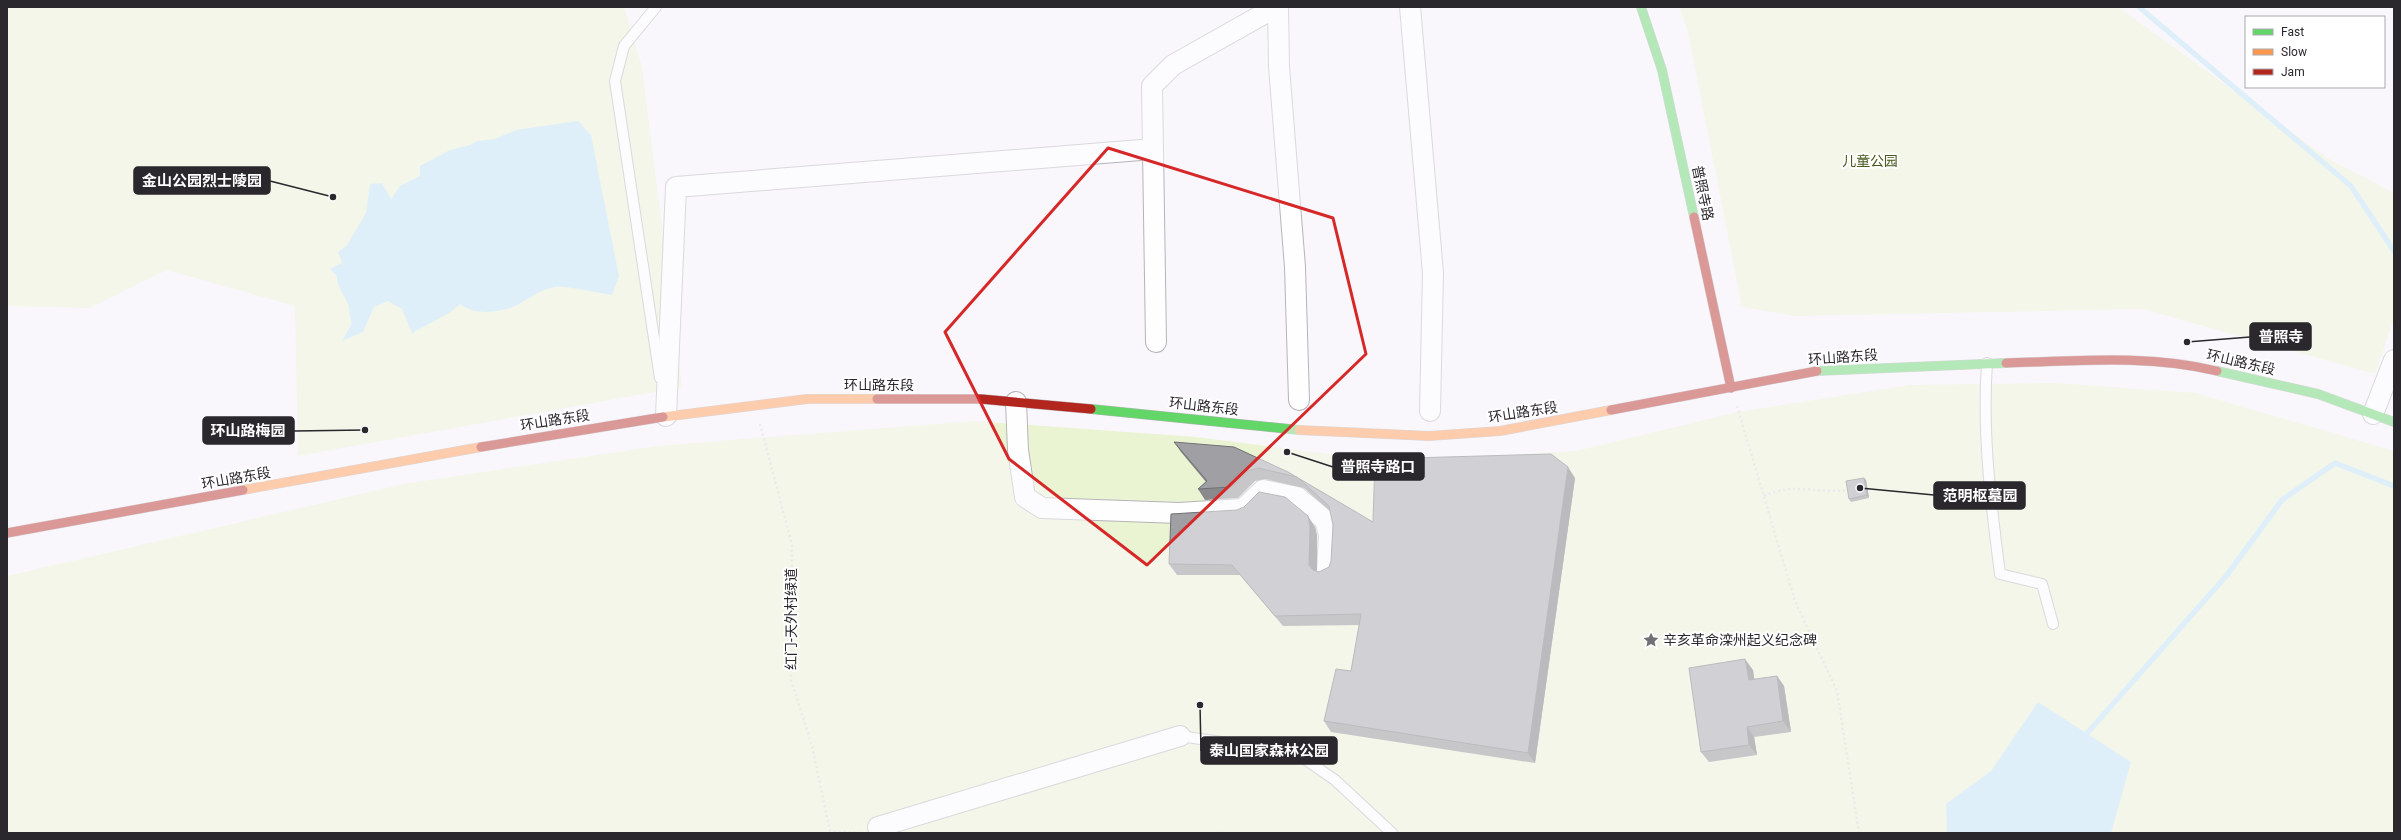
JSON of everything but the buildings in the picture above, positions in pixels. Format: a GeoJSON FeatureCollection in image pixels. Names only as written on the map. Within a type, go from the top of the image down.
{"type":"FeatureCollection","features":[{"type":"Feature","properties":{"kind":"main road","name":"普照寺路"},"geometry":{"type":"LineString","coordinates":[[1640,7],[1662,70],[1731,388]]}},
{"type":"Feature","properties":{"kind":"main road","name":"环山路东段"},"geometry":{"type":"LineString","coordinates":[[7,533],[527,438],[666,416],[807,399],[981,399],[1287,429],[1430,436],[1500,431],[1818,371],[1987,363],[2143,359],[2185,363],[2318,394],[2394,422]]}},
{"type":"Feature","properties":{"kind":"street"},"geometry":{"type":"LineString","coordinates":[[1156,342],[1152,86],[1173,65],[1277,7],[1279,67],[1295,267],[1299,400]]}},
{"type":"Feature","properties":{"kind":"street"},"geometry":{"type":"LineString","coordinates":[[1410,7],[1433,273],[1430,411]]}},
{"type":"Feature","properties":{"kind":"street"},"geometry":{"type":"LineString","coordinates":[[666,416],[676,187],[1153,149]]}},
{"type":"Feature","properties":{"kind":"street"},"geometry":{"type":"LineString","coordinates":[[2373,414],[2394,360]]}},
{"type":"Feature","properties":{"kind":"street"},"geometry":{"type":"LineString","coordinates":[[1016,402],[1018,450],[1025,497],[1042,508],[1179,513],[1243,509],[1263,490],[1297,497],[1325,520],[1329,535],[1327,571]]}},
{"type":"Feature","properties":{"kind":"street"},"geometry":{"type":"LineString","coordinates":[[871,830],[1180,736]]}},
{"type":"Feature","properties":{"kind":"lane"},"geometry":{"type":"LineString","coordinates":[[656,7],[624,46],[615,81],[666,416]]}},
{"type":"Feature","properties":{"kind":"lane"},"geometry":{"type":"LineString","coordinates":[[1987,363],[1984,402],[1991,504],[2000,574],[2042,584],[2053,624]]}},
{"type":"Feature","properties":{"kind":"lane"},"geometry":{"type":"LineString","coordinates":[[1180,736],[1296,753],[1336,780],[1392,833]]}},
{"type":"Feature","properties":{"kind":"path"},"geometry":{"type":"LineString","coordinates":[[1731,388],[1795,601],[1838,691],[1860,833]]}},
{"type":"Feature","properties":{"kind":"path","name":"红门-天外村绿道"},"geometry":{"type":"LineString","coordinates":[[756,405],[792,545],[791,680],[812,746],[830,831]]}},
{"type":"Feature","properties":{"kind":"path"},"geometry":{"type":"LineString","coordinates":[[1764,496],[1775,490],[1789,489],[1849,490]]}},
{"type":"Feature","properties":{"kind":"path"},"geometry":{"type":"LineString","coordinates":[[827,833],[830,831],[871,830]]}},
{"type":"Feature","properties":{"kind":"path"},"geometry":{"type":"LineString","coordinates":[[1215,833],[1222,833]]}},
{"type":"Feature","properties":{"kind":"highlighted area"},"geometry":{"type":"Polygon","coordinates":[[[1108,148],[1333,218],[1366,354],[1147,565],[1009,459],[945,332],[1108,148]]]}},
{"type":"Feature","properties":{"kind":"green space"},"geometry":{"type":"Polygon","coordinates":[[[7,7],[624,7],[642,67],[682,387],[298,456],[295,306],[167,270],[89,308],[7,306],[7,7]]]}},
{"type":"Feature","properties":{"kind":"green space","name":"儿童公园"},"geometry":{"type":"Polygon","coordinates":[[[1679,7],[2118,7],[2329,159],[2394,193],[2394,318],[2375,374],[2143,309],[1795,316],[1742,307],[1688,32],[1679,7]]]}},
{"type":"Feature","properties":{"kind":"green space"},"geometry":{"type":"Polygon","coordinates":[[[2054,383],[2196,393],[2394,451],[2394,833],[7,833],[7,576],[409,483],[658,446],[974,421],[1196,437],[1391,462],[1576,451],[1738,412],[1910,385],[2054,383]]]}},
{"type":"Feature","properties":{"kind":"water"},"geometry":{"type":"Polygon","coordinates":[[[578,121],[591,135],[619,276],[612,295],[573,288],[554,287],[548,288],[513,307],[500,311],[485,312],[472,310],[465,308],[460,304],[451,312],[412,333],[402,309],[388,301],[374,307],[363,332],[342,341],[352,323],[348,304],[339,287],[337,276],[330,269],[342,263],[338,252],[347,245],[366,213],[370,184],[382,183],[391,199],[400,186],[420,176],[420,166],[450,150],[470,145],[477,141],[495,139],[516,130],[578,121]]]}},
{"type":"Feature","properties":{"kind":"water"},"geometry":{"type":"Polygon","coordinates":[[[2038,702],[2131,762],[2111,833],[1947,833],[1946,804],[1991,771],[2038,702]]]}},
{"type":"Feature","properties":{"kind":"waterway"},"geometry":{"type":"LineString","coordinates":[[2139,7],[2351,186],[2394,251]]}},
{"type":"Feature","properties":{"kind":"waterway"},"geometry":{"type":"LineString","coordinates":[[2082,739],[2227,575],[2282,500],[2335,463],[2394,486]]}},
{"type":"Feature","properties":{"kind":"traffic: fast"},"geometry":{"type":"LineString","coordinates":[[1641,7],[1662,70],[1694,217]]}},
{"type":"Feature","properties":{"kind":"traffic: fast"},"geometry":{"type":"LineString","coordinates":[[1817,371],[2006,363]]}},
{"type":"Feature","properties":{"kind":"traffic: fast"},"geometry":{"type":"LineString","coordinates":[[2217,371],[2318,394],[2394,422]]}},
{"type":"Feature","properties":{"kind":"traffic: fast"},"geometry":{"type":"LineString","coordinates":[[1091,409],[1299,430]]}},
{"type":"Feature","properties":{"kind":"traffic: slow"},"geometry":{"type":"LineString","coordinates":[[663,417],[807,399],[877,399]]}},
{"type":"Feature","properties":{"kind":"traffic: slow"},"geometry":{"type":"LineString","coordinates":[[1299,430],[1429,436],[1500,431],[1611,410]]}},
{"type":"Feature","properties":{"kind":"traffic: slow"},"geometry":{"type":"LineString","coordinates":[[243,490],[481,447]]}},
{"type":"Feature","properties":{"kind":"traffic: jam"},"geometry":{"type":"LineString","coordinates":[[1694,217],[1731,388]]}},
{"type":"Feature","properties":{"kind":"traffic: jam"},"geometry":{"type":"LineString","coordinates":[[2006,363],[2139,360],[2165,362],[2217,371]]}},
{"type":"Feature","properties":{"kind":"traffic: jam"},"geometry":{"type":"LineString","coordinates":[[1611,410],[1817,371]]}},
{"type":"Feature","properties":{"kind":"traffic: jam"},"geometry":{"type":"LineString","coordinates":[[877,399],[981,399],[1091,409]]}},
{"type":"Feature","properties":{"kind":"traffic: jam"},"geometry":{"type":"LineString","coordinates":[[481,447],[663,417]]}},
{"type":"Feature","properties":{"kind":"traffic: jam"},"geometry":{"type":"LineString","coordinates":[[7,533],[243,490]]}},
{"type":"Feature","properties":{"kind":"place","name":"金山公园烈士陵园"},"geometry":{"type":"Point","coordinates":[333,197]}},
{"type":"Feature","properties":{"kind":"place","name":"普照寺"},"geometry":{"type":"Point","coordinates":[2187,342]}},
{"type":"Feature","properties":{"kind":"place","name":"环山路梅园"},"geometry":{"type":"Point","coordinates":[365,430]}},
{"type":"Feature","properties":{"kind":"place","name":"普照寺路口"},"geometry":{"type":"Point","coordinates":[1287,452]}},
{"type":"Feature","properties":{"kind":"place","name":"范明枢墓园"},"geometry":{"type":"Point","coordinates":[1860,488]}},
{"type":"Feature","properties":{"kind":"place","name":"辛亥革命滦州起义纪念碑"},"geometry":{"type":"Point","coordinates":[1651,640]}},
{"type":"Feature","properties":{"kind":"place","name":"泰山国家森林公园"},"geometry":{"type":"Point","coordinates":[1200,705]}}]}
